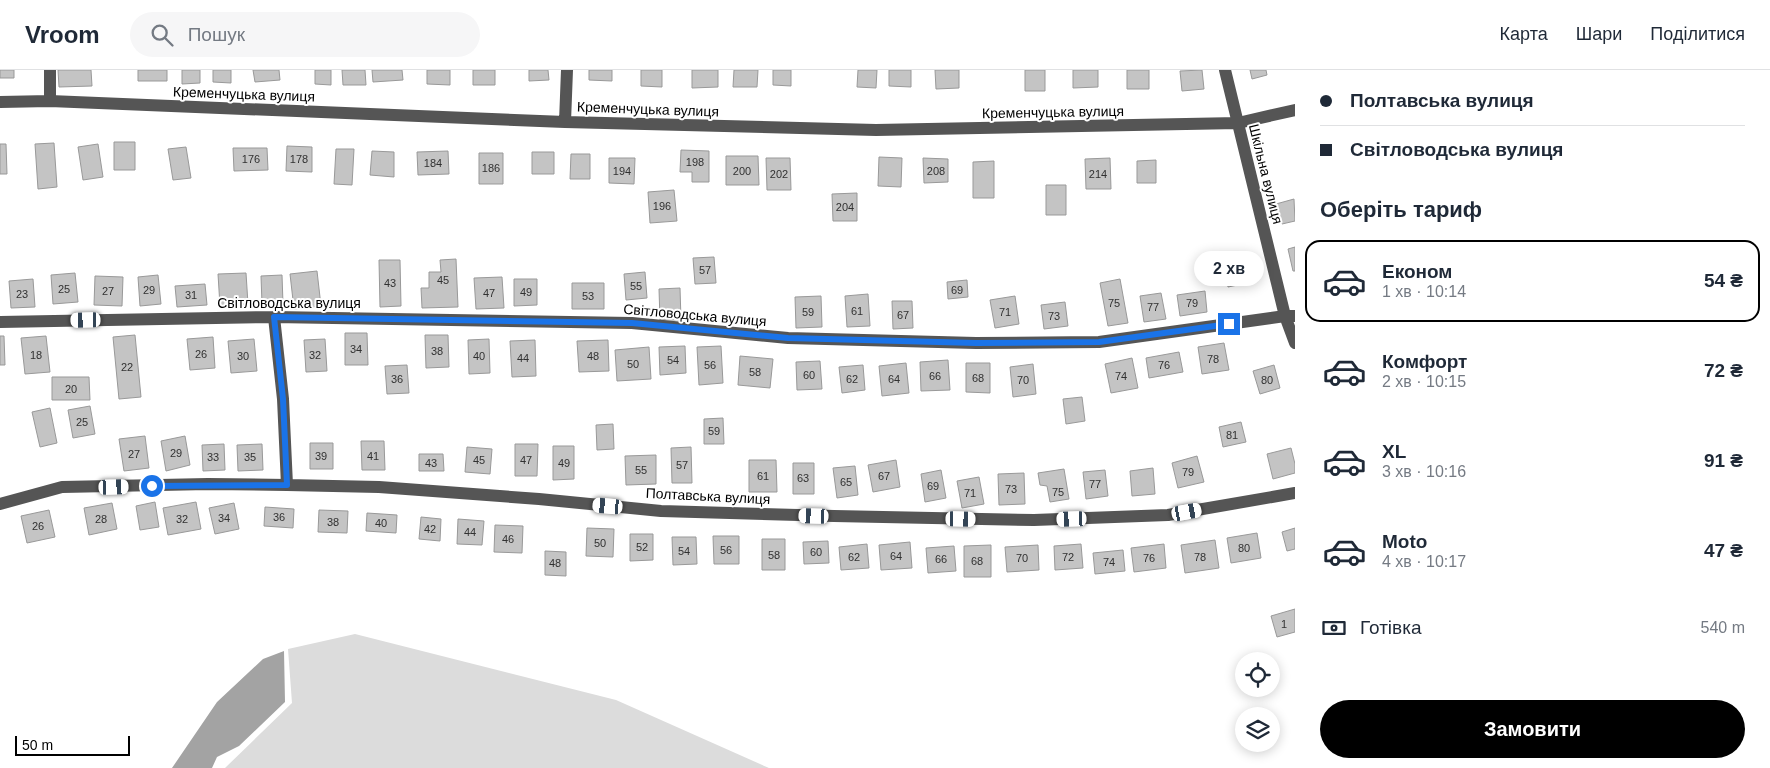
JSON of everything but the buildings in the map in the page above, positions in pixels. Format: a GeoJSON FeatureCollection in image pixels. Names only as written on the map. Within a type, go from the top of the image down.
{"type":"FeatureCollection","features":[{"type":"Feature","properties":{"kind":"street"},"geometry":{"type":"LineString","coordinates":[[50,70],[50,101]]}},
{"type":"Feature","properties":{"kind":"street"},"geometry":{"type":"LineString","coordinates":[[565,122],[567,70]]}},
{"type":"Feature","properties":{"kind":"street","name":"Шкільна вулиця"},"geometry":{"type":"LineString","coordinates":[[1225,70],[1290,316],[1295,343]]}},
{"type":"Feature","properties":{"kind":"street","name":"Кременчуцька вулиця"},"geometry":{"type":"LineString","coordinates":[[0,102],[50,101],[565,122],[876,130],[1238,122],[1295,110]]}},
{"type":"Feature","properties":{"kind":"street","name":"Світловодська вулиця"},"geometry":{"type":"LineString","coordinates":[[0,322],[274,317],[632,323],[788,338],[986,343],[1099,342],[1290,316]]}},
{"type":"Feature","properties":{"kind":"street"},"geometry":{"type":"LineString","coordinates":[[274,317],[283,399],[287,485]]}},
{"type":"Feature","properties":{"kind":"street","name":"Полтавська вулиця"},"geometry":{"type":"LineString","coordinates":[[0,504],[62,487],[208,484],[287,485],[379,487],[539,499],[661,511],[1034,520],[1168,515],[1295,493]]}},
{"type":"Feature","properties":{"kind":"shaded area"},"geometry":{"type":"Polygon","coordinates":[[[355,634],[616,700],[769,768],[225,768],[292,703],[288,649],[355,634]]]}},
{"type":"Feature","properties":{"kind":"shaded area"},"geometry":{"type":"Polygon","coordinates":[[[284,651],[285,702],[239,746],[217,757],[212,768],[172,768],[217,702],[263,659],[284,651]]]}},
{"type":"Feature","properties":{"kind":"route"},"geometry":{"type":"LineString","coordinates":[[152,486],[208,484],[287,485],[283,399],[274,317],[632,323],[788,338],[976,343],[1099,342],[1229,324]]}}]}
